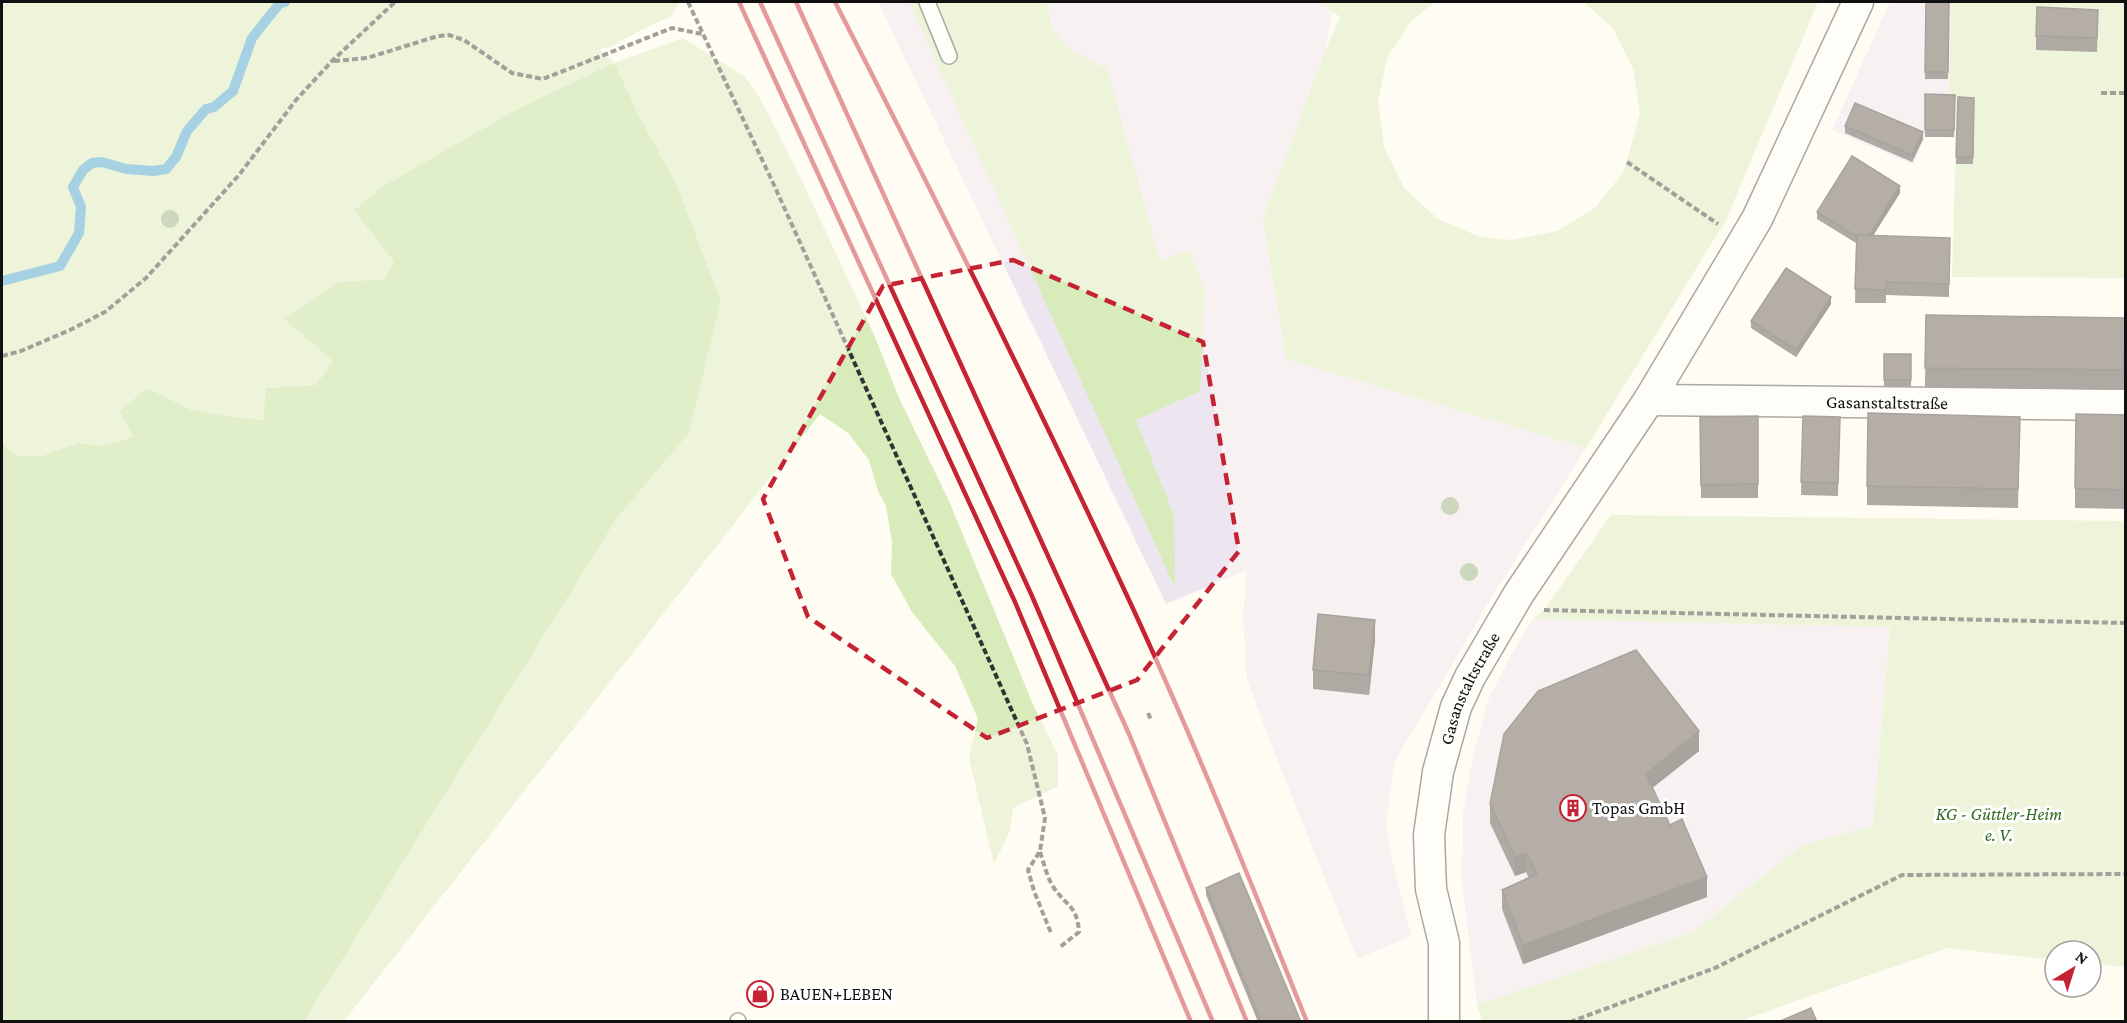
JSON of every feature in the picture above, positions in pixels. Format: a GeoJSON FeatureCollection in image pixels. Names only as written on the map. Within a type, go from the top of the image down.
{"type":"FeatureCollection","features":[{"type":"Feature","properties":{"kind":"street","name":"Gasanstaltstraße"},"geometry":{"type":"LineString","coordinates":[[1444,1022],[1444,943],[1431,889],[1429,835],[1438,772],[1456,707],[1470,677],[1518,595],[1649,400],[1757,219],[1858,2]]}},
{"type":"Feature","properties":{"kind":"street","name":"Gasanstaltstraße"},"geometry":{"type":"LineString","coordinates":[[1649,400],[2126,405]]}},
{"type":"Feature","properties":{"kind":"lane"},"geometry":{"type":"LineString","coordinates":[[927,2],[949,56]]}},
{"type":"Feature","properties":{"kind":"path"},"geometry":{"type":"LineString","coordinates":[[2,356],[21,351],[105,312],[146,278],[239,175],[296,100],[332,61],[395,2]]}},
{"type":"Feature","properties":{"kind":"path"},"geometry":{"type":"LineString","coordinates":[[688,2],[779,196],[1027,744],[1045,818],[1040,852],[1028,870],[1051,933]]}},
{"type":"Feature","properties":{"kind":"path"},"geometry":{"type":"LineString","coordinates":[[332,61],[367,58],[448,35],[464,40],[512,73],[543,79],[672,28],[703,34]]}},
{"type":"Feature","properties":{"kind":"path"},"geometry":{"type":"LineString","coordinates":[[2101,93],[2126,93]]}},
{"type":"Feature","properties":{"kind":"path"},"geometry":{"type":"LineString","coordinates":[[1627,162],[1722,226]]}},
{"type":"Feature","properties":{"kind":"path"},"geometry":{"type":"LineString","coordinates":[[1537,606],[1544,610],[2126,623]]}},
{"type":"Feature","properties":{"kind":"path"},"geometry":{"type":"LineString","coordinates":[[1148,713],[1151,720]]}},
{"type":"Feature","properties":{"kind":"path"},"geometry":{"type":"LineString","coordinates":[[1040,852],[1053,888],[1072,906],[1078,920],[1079,932],[1060,947]]}},
{"type":"Feature","properties":{"kind":"path"},"geometry":{"type":"LineString","coordinates":[[1570,1022],[1715,968],[1902,875],[2126,874]]}},
{"type":"Feature","properties":{"kind":"highlighted area"},"geometry":{"type":"Polygon","coordinates":[[[1013,260],[1203,342],[1239,551],[1137,680],[987,738],[808,617],[763,499],[883,286],[1013,260]]]}},
{"type":"Feature","properties":{"kind":"shaded area"},"geometry":{"type":"Polygon","coordinates":[[[878,2],[1320,2],[1333,12],[1325,51],[1263,218],[1286,359],[1586,448],[1496,590],[1395,761],[1386,822],[1392,860],[1411,936],[1357,959],[1247,679],[1243,617],[1247,570],[1166,604],[878,2]]]}},
{"type":"Feature","properties":{"kind":"shaded area"},"geometry":{"type":"Polygon","coordinates":[[[1890,2],[1951,2],[1949,100],[1957,101],[1956,138],[1925,137],[1914,165],[1832,130],[1890,2]]]}},
{"type":"Feature","properties":{"kind":"shaded area"},"geometry":{"type":"Polygon","coordinates":[[[1533,619],[1890,627],[1873,826],[1802,845],[1694,931],[1477,1005],[1462,881],[1463,813],[1473,756],[1489,698],[1513,651],[1533,619]]]}},
{"type":"Feature","properties":{"kind":"green space"},"geometry":{"type":"Polygon","coordinates":[[[2,2],[680,2],[671,16],[612,47],[599,49],[614,63],[683,38],[745,77],[761,100],[802,181],[875,337],[899,398],[949,501],[1032,702],[1058,755],[1058,786],[1013,808],[1010,831],[994,864],[969,758],[978,719],[955,666],[912,612],[891,574],[892,542],[886,506],[878,491],[869,460],[848,433],[820,414],[344,1021],[304,1021],[617,518],[689,433],[721,299],[676,183],[613,63],[354,212],[394,262],[384,279],[339,282],[285,318],[334,361],[316,385],[266,388],[263,420],[191,410],[147,388],[134,437],[101,446],[79,444],[42,456],[18,456],[2,443],[2,2]]]}},
{"type":"Feature","properties":{"kind":"green space"},"geometry":{"type":"Polygon","coordinates":[[[909,2],[1047,2],[1052,30],[1070,50],[1107,69],[1160,261],[1189,250],[1205,291],[1200,391],[1136,420],[1174,515],[1175,588],[909,2]]]}},
{"type":"Feature","properties":{"kind":"green space"},"geometry":{"type":"Polygon","coordinates":[[[1320,2],[1435,2],[1412,20],[1387,58],[1378,102],[1384,147],[1404,188],[1438,219],[1480,237],[1512,240],[1557,231],[1596,207],[1624,171],[1640,113],[1633,68],[1612,27],[1583,2],[1818,2],[1726,220],[1586,448],[1286,359],[1263,218],[1325,51],[1340,17],[1320,2]]]}},
{"type":"Feature","properties":{"kind":"green space"},"geometry":{"type":"Polygon","coordinates":[[[1951,2],[2125,2],[2125,278],[1952,277],[1957,101],[1949,100],[1951,2]]]}},
{"type":"Feature","properties":{"kind":"green space"},"geometry":{"type":"Polygon","coordinates":[[[614,63],[640,118],[676,183],[721,300],[689,433],[617,518],[304,1021],[2,1021],[2,443],[18,456],[42,456],[79,443],[101,446],[133,437],[120,411],[147,388],[191,410],[263,420],[266,388],[316,385],[333,361],[284,319],[339,282],[384,279],[394,262],[354,211],[382,187],[516,110],[614,63]]]}},
{"type":"Feature","properties":{"kind":"green space","name":"KG - Güttler-Heim e. V."},"geometry":{"type":"Polygon","coordinates":[[[1611,515],[2125,521],[2125,967],[2103,964],[2103,939],[2043,939],[2043,959],[1948,948],[1741,1021],[1482,1021],[1477,1005],[1694,931],[1802,845],[1873,826],[1890,627],[1533,619],[1544,610],[1611,515]]]}},
{"type":"Feature","properties":{"kind":"building"},"geometry":{"type":"Polygon","coordinates":[[[1926,2],[1949,2],[1948,72],[1925,72],[1926,2]]]}},
{"type":"Feature","properties":{"kind":"building"},"geometry":{"type":"Polygon","coordinates":[[[2037,7],[2098,10],[2097,38],[2036,36],[2037,7]]]}},
{"type":"Feature","properties":{"kind":"building"},"geometry":{"type":"Polygon","coordinates":[[[1925,94],[1955,95],[1954,130],[1925,130],[1925,94]]]}},
{"type":"Feature","properties":{"kind":"building"},"geometry":{"type":"Polygon","coordinates":[[[1958,97],[1974,98],[1973,157],[1956,157],[1958,97]]]}},
{"type":"Feature","properties":{"kind":"building"},"geometry":{"type":"Polygon","coordinates":[[[1855,103],[1923,132],[1912,155],[1845,126],[1855,103]]]}},
{"type":"Feature","properties":{"kind":"building"},"geometry":{"type":"Polygon","coordinates":[[[1852,156],[1900,186],[1869,236],[1856,236],[1817,212],[1852,156]]]}},
{"type":"Feature","properties":{"kind":"building"},"geometry":{"type":"Polygon","coordinates":[[[1857,235],[1950,238],[1949,284],[1886,282],[1886,290],[1855,289],[1857,235]]]}},
{"type":"Feature","properties":{"kind":"building"},"geometry":{"type":"Polygon","coordinates":[[[1786,268],[1831,297],[1796,350],[1751,321],[1786,268]]]}},
{"type":"Feature","properties":{"kind":"building"},"geometry":{"type":"Polygon","coordinates":[[[1926,315],[2125,318],[2124,370],[1925,368],[1926,315]]]}},
{"type":"Feature","properties":{"kind":"building"},"geometry":{"type":"Polygon","coordinates":[[[1884,354],[1911,354],[1911,380],[1884,380],[1884,354]]]}},
{"type":"Feature","properties":{"kind":"building"},"geometry":{"type":"Polygon","coordinates":[[[1868,413],[2020,417],[2018,489],[1867,486],[1868,413]]]}},
{"type":"Feature","properties":{"kind":"building"},"geometry":{"type":"Polygon","coordinates":[[[2076,414],[2126,415],[2126,490],[2075,488],[2076,414]]]}},
{"type":"Feature","properties":{"kind":"building"},"geometry":{"type":"Polygon","coordinates":[[[1758,416],[1758,484],[1701,485],[1700,417],[1758,416]]]}},
{"type":"Feature","properties":{"kind":"building"},"geometry":{"type":"Polygon","coordinates":[[[1803,416],[1840,417],[1838,483],[1801,482],[1803,416]]]}},
{"type":"Feature","properties":{"kind":"building"},"geometry":{"type":"Polygon","coordinates":[[[1318,614],[1375,620],[1369,675],[1313,670],[1318,614]]]}},
{"type":"Feature","properties":{"kind":"building","name":"Topas GmbH"},"geometry":{"type":"Polygon","coordinates":[[[1636,650],[1699,731],[1646,774],[1670,825],[1682,819],[1707,877],[1523,945],[1502,890],[1537,874],[1526,853],[1515,857],[1490,804],[1504,734],[1538,691],[1636,650]]]}},
{"type":"Feature","properties":{"kind":"building"},"geometry":{"type":"Polygon","coordinates":[[[1239,873],[1301,1022],[1261,1022],[1206,888],[1239,873]]]}},
{"type":"Feature","properties":{"kind":"building"},"geometry":{"type":"Polygon","coordinates":[[[1811,1008],[1817,1022],[1778,1022],[1811,1008]]]}},
{"type":"Feature","properties":{"kind":"waterway"},"geometry":{"type":"LineString","coordinates":[[2,281],[60,266],[79,233],[81,207],[73,187],[83,170],[92,163],[102,162],[126,169],[154,171],[166,169],[176,157],[187,131],[206,109],[214,107],[233,91],[252,38],[280,3],[285,2]]}},
{"type":"Feature","properties":{"kind":"railway"},"geometry":{"type":"LineString","coordinates":[[739,2],[1015,602],[1191,1022]]}},
{"type":"Feature","properties":{"kind":"railway"},"geometry":{"type":"LineString","coordinates":[[760,2],[1032,596],[1213,1022]]}},
{"type":"Feature","properties":{"kind":"railway"},"geometry":{"type":"LineString","coordinates":[[796,2],[1129,734],[1247,1022]]}},
{"type":"Feature","properties":{"kind":"railway"},"geometry":{"type":"LineString","coordinates":[[835,2],[985,299],[1129,600],[1243,862],[1307,1022]]}},
{"type":"Feature","properties":{"kind":"place","name":"Topas GmbH"},"geometry":{"type":"Point","coordinates":[1573,808]}},
{"type":"Feature","properties":{"kind":"place","name":"BAUEN+LEBEN"},"geometry":{"type":"Point","coordinates":[760,994]}}]}
